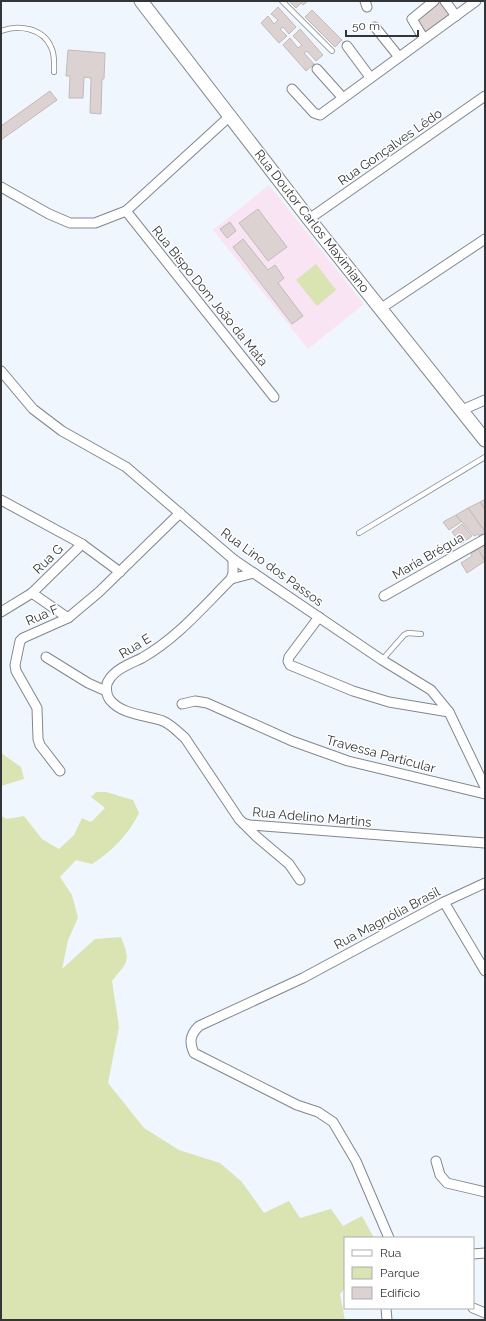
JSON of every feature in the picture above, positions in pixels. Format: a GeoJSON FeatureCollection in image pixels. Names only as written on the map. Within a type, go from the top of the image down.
{"type":"FeatureCollection","features":[{"type":"Feature","properties":{"kind":"main road","name":"Rua Doutor Carlos Maximiano"},"geometry":{"type":"LineString","coordinates":[[141,1],[309,219],[485,440]]}},
{"type":"Feature","properties":{"kind":"street"},"geometry":{"type":"LineString","coordinates":[[424,39],[412,19],[434,1]]}},
{"type":"Feature","properties":{"kind":"street"},"geometry":{"type":"LineString","coordinates":[[445,1],[456,16]]}},
{"type":"Feature","properties":{"kind":"street"},"geometry":{"type":"LineString","coordinates":[[292,89],[314,113],[320,116],[370,77],[476,1]]}},
{"type":"Feature","properties":{"kind":"street"},"geometry":{"type":"LineString","coordinates":[[375,27],[399,57]]}},
{"type":"Feature","properties":{"kind":"street"},"geometry":{"type":"LineString","coordinates":[[347,46],[370,77]]}},
{"type":"Feature","properties":{"kind":"street"},"geometry":{"type":"LineString","coordinates":[[317,69],[343,98]]}},
{"type":"Feature","properties":{"kind":"street","name":"Rua Gonçalves Lêdo"},"geometry":{"type":"LineString","coordinates":[[309,219],[485,96]]}},
{"type":"Feature","properties":{"kind":"street"},"geometry":{"type":"LineString","coordinates":[[1,187],[48,214],[70,223],[95,223],[126,211],[230,116]]}},
{"type":"Feature","properties":{"kind":"street","name":"Rua Bispo Dom João da Mata"},"geometry":{"type":"LineString","coordinates":[[126,211],[274,397]]}},
{"type":"Feature","properties":{"kind":"street"},"geometry":{"type":"LineString","coordinates":[[380,309],[485,239]]}},
{"type":"Feature","properties":{"kind":"street","name":"Rua Lino dos Passos"},"geometry":{"type":"LineString","coordinates":[[1,371],[33,409],[54,425],[126,467],[233,559],[382,660],[431,690],[449,712],[485,787]]}},
{"type":"Feature","properties":{"kind":"street"},"geometry":{"type":"LineString","coordinates":[[462,410],[485,400]]}},
{"type":"Feature","properties":{"kind":"street"},"geometry":{"type":"LineString","coordinates":[[1,500],[82,544],[120,572]]}},
{"type":"Feature","properties":{"kind":"street","name":"Rua F"},"geometry":{"type":"LineString","coordinates":[[60,771],[40,745],[38,739],[38,708],[34,699],[22,682],[15,665],[20,641],[23,638],[68,618],[120,572],[180,513]]}},
{"type":"Feature","properties":{"kind":"street","name":"Maria Brégua"},"geometry":{"type":"LineString","coordinates":[[384,596],[485,538]]}},
{"type":"Feature","properties":{"kind":"street","name":"Rua G"},"geometry":{"type":"LineString","coordinates":[[1,612],[32,593],[82,544]]}},
{"type":"Feature","properties":{"kind":"street"},"geometry":{"type":"LineString","coordinates":[[231,579],[234,573],[233,559]]}},
{"type":"Feature","properties":{"kind":"street","name":"Rua E"},"geometry":{"type":"LineString","coordinates":[[106,691],[108,680],[116,672],[156,650],[170,639],[231,579],[254,573]]}},
{"type":"Feature","properties":{"kind":"street","name":"Rua G"},"geometry":{"type":"LineString","coordinates":[[32,593],[68,618]]}},
{"type":"Feature","properties":{"kind":"street"},"geometry":{"type":"LineString","coordinates":[[319,617],[288,661],[290,665],[353,691],[389,702],[449,712]]}},
{"type":"Feature","properties":{"kind":"street"},"geometry":{"type":"LineString","coordinates":[[46,657],[88,683],[106,691]]}},
{"type":"Feature","properties":{"kind":"street","name":"Rua Adelino Martins"},"geometry":{"type":"LineString","coordinates":[[106,691],[110,700],[123,709],[164,722],[175,728],[185,738],[243,823],[258,826],[485,844]]}},
{"type":"Feature","properties":{"kind":"street","name":"Travessa Particular"},"geometry":{"type":"LineString","coordinates":[[182,704],[195,701],[207,703],[292,741],[348,761],[485,794]]}},
{"type":"Feature","properties":{"kind":"street"},"geometry":{"type":"LineString","coordinates":[[243,823],[289,864],[300,880]]}},
{"type":"Feature","properties":{"kind":"street","name":"Rua Magnólia Brasil"},"geometry":{"type":"LineString","coordinates":[[389,1237],[356,1161],[332,1122],[318,1112],[297,1105],[194,1054],[190,1039],[199,1026],[303,978],[444,902],[485,883]]}},
{"type":"Feature","properties":{"kind":"street"},"geometry":{"type":"LineString","coordinates":[[444,902],[485,971]]}},
{"type":"Feature","properties":{"kind":"street"},"geometry":{"type":"LineString","coordinates":[[436,1161],[440,1175],[447,1183],[485,1192]]}},
{"type":"Feature","properties":{"kind":"street"},"geometry":{"type":"LineString","coordinates":[[474,1254],[485,1253]]}},
{"type":"Feature","properties":{"kind":"street"},"geometry":{"type":"LineString","coordinates":[[474,1308],[485,1313]]}},
{"type":"Feature","properties":{"kind":"street"},"geometry":{"type":"LineString","coordinates":[[386,1309],[387,1320]]}},
{"type":"Feature","properties":{"kind":"lane"},"geometry":{"type":"LineString","coordinates":[[282,1],[332,51]]}},
{"type":"Feature","properties":{"kind":"lane"},"geometry":{"type":"LineString","coordinates":[[1,30],[16,27],[29,29],[40,34],[48,41],[52,48],[54,72]]}},
{"type":"Feature","properties":{"kind":"lane"},"geometry":{"type":"LineString","coordinates":[[359,533],[485,457]]}},
{"type":"Feature","properties":{"kind":"lane"},"geometry":{"type":"LineString","coordinates":[[382,660],[404,635],[408,633],[421,634]]}},
{"type":"Feature","properties":{"kind":"shaded area"},"geometry":{"type":"Polygon","coordinates":[[[269,185],[364,304],[308,349],[213,230],[269,185]]]}},
{"type":"Feature","properties":{"kind":"green space"},"geometry":{"type":"Polygon","coordinates":[[[316,264],[336,290],[317,306],[296,280],[316,264]]]}},
{"type":"Feature","properties":{"kind":"green space"},"geometry":{"type":"Polygon","coordinates":[[[1,753],[21,767],[24,779],[1,786],[1,753]]]}},
{"type":"Feature","properties":{"kind":"green space"},"geometry":{"type":"Polygon","coordinates":[[[96,792],[106,792],[133,800],[139,813],[125,835],[106,854],[92,864],[76,860],[60,877],[72,895],[78,918],[68,940],[62,969],[95,939],[121,937],[126,952],[127,957],[125,965],[112,981],[119,1027],[108,1083],[144,1128],[179,1150],[220,1163],[242,1182],[264,1213],[289,1201],[300,1218],[331,1209],[343,1226],[362,1216],[373,1237],[344,1237],[344,1289],[340,1294],[345,1320],[1,1320],[1,816],[7,819],[24,816],[42,839],[59,849],[74,835],[82,818],[91,822],[105,808],[91,797],[96,792]]]}},
{"type":"Feature","properties":{"kind":"building"},"geometry":{"type":"Polygon","coordinates":[[[289,1],[308,1],[303,5],[301,3],[296,8],[289,1]]]}},
{"type":"Feature","properties":{"kind":"building"},"geometry":{"type":"Polygon","coordinates":[[[441,1],[451,16],[425,34],[415,20],[441,1]]]}},
{"type":"Feature","properties":{"kind":"building"},"geometry":{"type":"Polygon","coordinates":[[[278,7],[296,27],[289,34],[283,27],[280,29],[287,36],[279,43],[261,23],[268,16],[274,24],[278,20],[271,14],[278,7]]]}},
{"type":"Feature","properties":{"kind":"building"},"geometry":{"type":"Polygon","coordinates":[[[312,10],[342,40],[335,47],[305,17],[312,10]]]}},
{"type":"Feature","properties":{"kind":"building"},"geometry":{"type":"Polygon","coordinates":[[[300,29],[323,55],[316,61],[307,51],[304,53],[314,64],[306,71],[283,45],[290,38],[298,48],[302,45],[293,36],[300,29]]]}},
{"type":"Feature","properties":{"kind":"building"},"geometry":{"type":"Polygon","coordinates":[[[68,50],[105,53],[104,79],[102,79],[101,114],[90,113],[91,78],[84,77],[83,98],[69,98],[70,76],[66,76],[68,50]]]}},
{"type":"Feature","properties":{"kind":"building"},"geometry":{"type":"Polygon","coordinates":[[[50,91],[57,100],[1,140],[1,126],[50,91]]]}},
{"type":"Feature","properties":{"kind":"building"},"geometry":{"type":"Polygon","coordinates":[[[258,209],[287,247],[268,261],[239,223],[258,209]]]}},
{"type":"Feature","properties":{"kind":"building"},"geometry":{"type":"Polygon","coordinates":[[[230,222],[236,231],[227,238],[220,229],[230,222]]]}},
{"type":"Feature","properties":{"kind":"building"},"geometry":{"type":"Polygon","coordinates":[[[243,239],[268,270],[275,265],[284,278],[278,283],[303,316],[292,324],[233,247],[243,239]]]}},
{"type":"Feature","properties":{"kind":"building"},"geometry":{"type":"Polygon","coordinates":[[[485,499],[485,509],[480,502],[485,499]]]}},
{"type":"Feature","properties":{"kind":"building"},"geometry":{"type":"Polygon","coordinates":[[[480,502],[485,509],[485,532],[468,508],[480,502]]]}},
{"type":"Feature","properties":{"kind":"building"},"geometry":{"type":"Polygon","coordinates":[[[468,508],[485,532],[479,536],[478,534],[474,536],[456,515],[468,508]]]}},
{"type":"Feature","properties":{"kind":"building"},"geometry":{"type":"Polygon","coordinates":[[[456,515],[461,522],[449,530],[443,522],[456,515]]]}},
{"type":"Feature","properties":{"kind":"building"},"geometry":{"type":"Polygon","coordinates":[[[462,524],[472,536],[461,544],[452,532],[462,524]]]}},
{"type":"Feature","properties":{"kind":"building"},"geometry":{"type":"Polygon","coordinates":[[[485,543],[485,561],[477,548],[485,543]]]}},
{"type":"Feature","properties":{"kind":"building"},"geometry":{"type":"Polygon","coordinates":[[[478,549],[485,561],[467,573],[461,563],[472,556],[471,554],[478,549]]]}}]}
